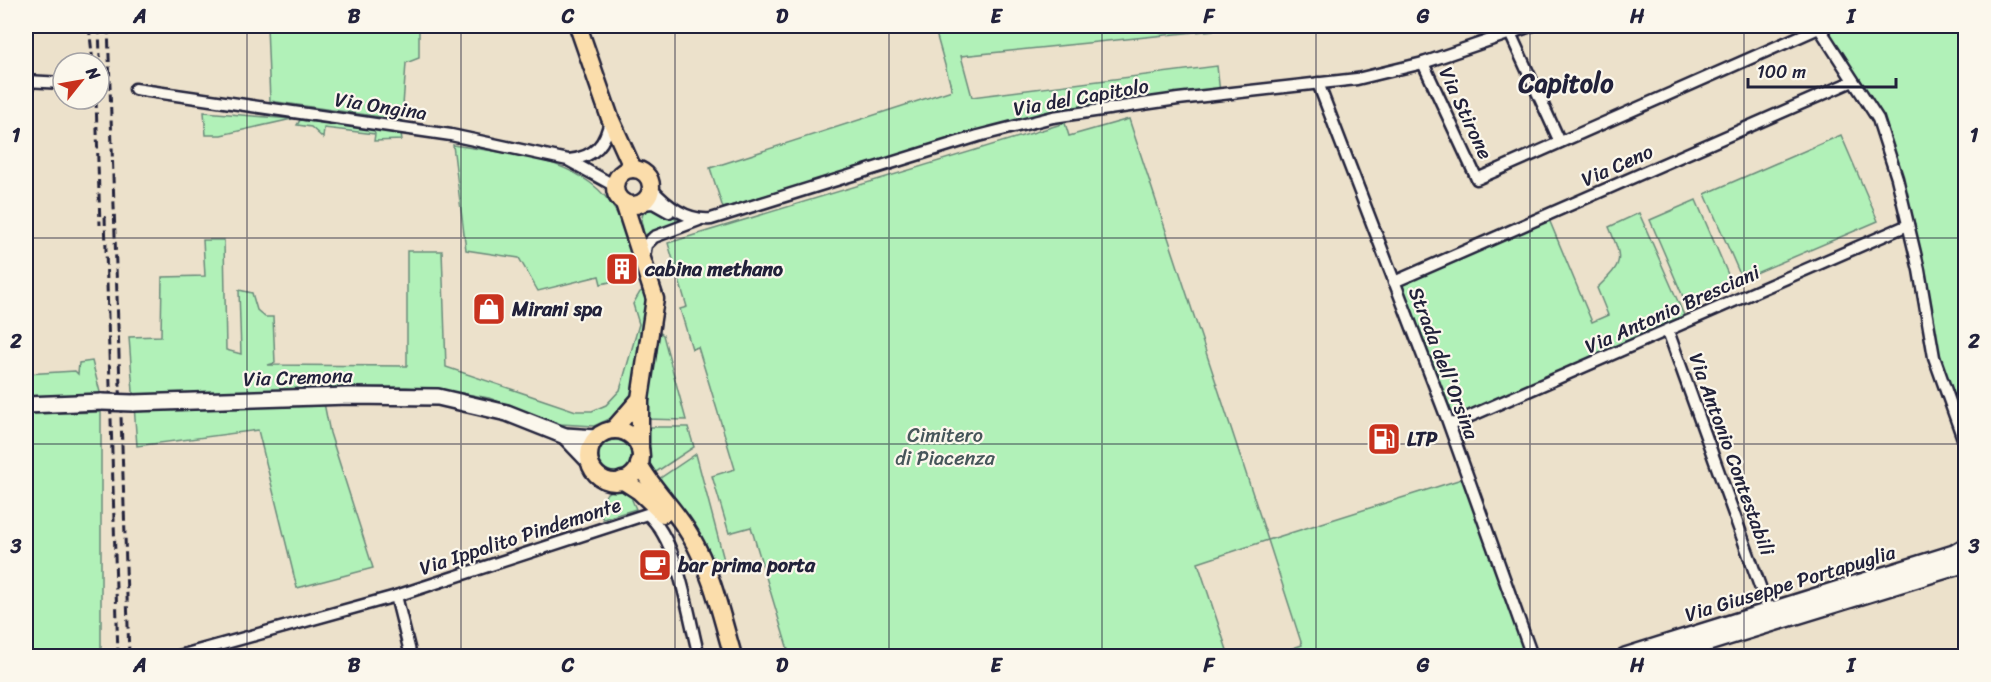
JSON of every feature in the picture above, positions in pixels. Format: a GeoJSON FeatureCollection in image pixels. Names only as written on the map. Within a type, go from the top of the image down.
{"type":"FeatureCollection","features":[{"type":"Feature","properties":{"kind":"main road"},"geometry":{"type":"LineString","coordinates":[[578,26],[624,154],[633,169],[648,177],[651,188],[646,200],[634,204],[616,194],[616,182],[624,166],[624,154]]}},
{"type":"Feature","properties":{"kind":"main road"},"geometry":{"type":"LineString","coordinates":[[616,182],[620,174],[633,169]]}},
{"type":"Feature","properties":{"kind":"main road"},"geometry":{"type":"LineString","coordinates":[[622,480],[635,471],[639,457],[640,399],[655,299],[639,246],[634,204]]}},
{"type":"Feature","properties":{"kind":"main road","name":"Via Cremona"},"geometry":{"type":"LineString","coordinates":[[26,405],[349,396],[438,397],[507,413],[565,436]]}},
{"type":"Feature","properties":{"kind":"main road"},"geometry":{"type":"LineString","coordinates":[[565,436],[596,438],[613,430],[640,399]]}},
{"type":"Feature","properties":{"kind":"main road"},"geometry":{"type":"LineString","coordinates":[[613,430],[627,433],[638,444],[639,457],[650,483],[674,511],[699,551],[708,569],[733,657]]}},
{"type":"Feature","properties":{"kind":"main road"},"geometry":{"type":"LineString","coordinates":[[565,436],[599,476],[606,480],[622,480],[639,491],[662,512],[691,555],[699,572],[722,657]]}},
{"type":"Feature","properties":{"kind":"main road"},"geometry":{"type":"LineString","coordinates":[[589,462],[591,445],[596,438]]}},
{"type":"Feature","properties":{"kind":"main road","name":"Via Giuseppe Portapuglia"},"geometry":{"type":"LineString","coordinates":[[1666,657],[1771,617],[1954,553],[1965,546]]}},
{"type":"Feature","properties":{"kind":"main road","name":"Via Giuseppe Portapuglia"},"geometry":{"type":"LineString","coordinates":[[1625,657],[1965,564]]}},
{"type":"Feature","properties":{"kind":"street","name":"Via del Capitolo"},"geometry":{"type":"LineString","coordinates":[[644,263],[649,240],[698,219],[978,136],[1053,117],[1178,99],[1357,79],[1423,63],[1531,26]]}},
{"type":"Feature","properties":{"kind":"street"},"geometry":{"type":"LineString","coordinates":[[1510,33],[1560,142],[1819,27],[1878,119],[1897,178],[1934,357],[1965,447]]}},
{"type":"Feature","properties":{"kind":"street","name":"Via Stirone"},"geometry":{"type":"LineString","coordinates":[[1423,63],[1477,179],[1560,142]]}},
{"type":"Feature","properties":{"kind":"street"},"geometry":{"type":"LineString","coordinates":[[26,108],[27,81],[51,82]]}},
{"type":"Feature","properties":{"kind":"street","name":"Via Ceno"},"geometry":{"type":"LineString","coordinates":[[1394,282],[1853,81]]}},
{"type":"Feature","properties":{"kind":"street","name":"Strada dell'Orsina"},"geometry":{"type":"LineString","coordinates":[[1318,83],[1450,425],[1532,657]]}},
{"type":"Feature","properties":{"kind":"street","name":"Via Ongina"},"geometry":{"type":"LineString","coordinates":[[135,89],[409,128],[568,160],[616,182]]}},
{"type":"Feature","properties":{"kind":"street"},"geometry":{"type":"LineString","coordinates":[[568,160],[582,159],[599,147],[607,135],[610,118]]}},
{"type":"Feature","properties":{"kind":"street"},"geometry":{"type":"LineString","coordinates":[[651,188],[664,202],[698,219]]}},
{"type":"Feature","properties":{"kind":"street"},"geometry":{"type":"LineString","coordinates":[[634,204],[653,203],[698,219]]}},
{"type":"Feature","properties":{"kind":"street","name":"Via Antonio Bresciani"},"geometry":{"type":"LineString","coordinates":[[1450,425],[1908,225]]}},
{"type":"Feature","properties":{"kind":"street","name":"Via Antonio Contestabili"},"geometry":{"type":"LineString","coordinates":[[1668,331],[1771,617]]}},
{"type":"Feature","properties":{"kind":"street","name":"Via Ippolito Pindemonte"},"geometry":{"type":"LineString","coordinates":[[396,596],[647,514],[657,523],[667,542],[699,657]]}},
{"type":"Feature","properties":{"kind":"street"},"geometry":{"type":"LineString","coordinates":[[179,657],[396,596],[411,657]]}},
{"type":"Feature","properties":{"kind":"green space"},"geometry":{"type":"Polygon","coordinates":[[[267,26],[419,26],[419,58],[406,63],[402,120],[270,101],[267,26]]]}},
{"type":"Feature","properties":{"kind":"green space"},"geometry":{"type":"Polygon","coordinates":[[[934,26],[1214,26],[1214,30],[961,56],[972,97],[1217,66],[1220,93],[982,131],[723,208],[710,168],[952,90],[934,26]]]}},
{"type":"Feature","properties":{"kind":"green space"},"geometry":{"type":"Polygon","coordinates":[[[1819,26],[1965,26],[1965,445],[1934,359],[1907,226],[1878,119],[1819,26]]]}},
{"type":"Feature","properties":{"kind":"green space"},"geometry":{"type":"Polygon","coordinates":[[[204,112],[292,119],[221,135],[206,135],[204,112]]]}},
{"type":"Feature","properties":{"kind":"green space","name":"Cimitero di Piacenza"},"geometry":{"type":"Polygon","coordinates":[[[1129,119],[1268,540],[1198,563],[1229,656],[781,656],[780,653],[788,650],[751,527],[729,533],[712,476],[735,469],[698,347],[692,349],[680,309],[687,307],[668,243],[1065,123],[1069,136],[1129,119]]]}},
{"type":"Feature","properties":{"kind":"green space"},"geometry":{"type":"Polygon","coordinates":[[[300,120],[401,133],[402,140],[374,141],[375,134],[324,128],[323,138],[311,127],[297,125],[300,120]]]}},
{"type":"Feature","properties":{"kind":"green space"},"geometry":{"type":"Polygon","coordinates":[[[1841,135],[1878,221],[1742,279],[1705,194],[1841,135]]]}},
{"type":"Feature","properties":{"kind":"green space"},"geometry":{"type":"Polygon","coordinates":[[[453,145],[520,155],[564,168],[584,178],[601,192],[619,217],[636,276],[601,284],[599,276],[538,291],[519,258],[466,250],[453,145]]]}},
{"type":"Feature","properties":{"kind":"green space"},"geometry":{"type":"Polygon","coordinates":[[[1696,200],[1733,286],[1687,306],[1650,220],[1696,200]]]}},
{"type":"Feature","properties":{"kind":"green space"},"geometry":{"type":"Polygon","coordinates":[[[645,208],[653,208],[684,222],[644,235],[641,220],[645,208]]]}},
{"type":"Feature","properties":{"kind":"green space"},"geometry":{"type":"Polygon","coordinates":[[[1639,213],[1687,322],[1450,424],[1394,282],[1548,217],[1592,322],[1608,315],[1597,288],[1612,272],[1618,260],[1617,247],[1609,227],[1639,213]]]}},
{"type":"Feature","properties":{"kind":"green space"},"geometry":{"type":"Polygon","coordinates":[[[203,240],[224,240],[226,350],[241,354],[239,290],[252,293],[257,310],[265,317],[273,317],[275,363],[268,365],[407,366],[407,251],[442,251],[446,367],[576,411],[592,411],[606,405],[620,390],[639,324],[633,304],[640,292],[645,290],[647,302],[633,398],[616,416],[594,426],[560,424],[489,398],[444,390],[406,387],[321,388],[330,433],[373,568],[297,588],[258,430],[137,446],[129,337],[161,336],[162,277],[205,276],[203,240]]]}},
{"type":"Feature","properties":{"kind":"green space"},"geometry":{"type":"Polygon","coordinates":[[[658,331],[663,335],[686,420],[645,419],[658,331]]]}},
{"type":"Feature","properties":{"kind":"green space"},"geometry":{"type":"Polygon","coordinates":[[[92,361],[101,396],[26,398],[26,374],[75,371],[78,374],[79,363],[92,361]]]}},
{"type":"Feature","properties":{"kind":"green space"},"geometry":{"type":"Polygon","coordinates":[[[101,412],[101,656],[26,656],[26,414],[101,412]]]}},
{"type":"Feature","properties":{"kind":"green space"},"geometry":{"type":"Polygon","coordinates":[[[644,427],[688,427],[694,447],[653,474],[645,452],[644,427]]]}},
{"type":"Feature","properties":{"kind":"green space"},"geometry":{"type":"Polygon","coordinates":[[[615,440],[626,445],[631,456],[626,467],[615,472],[604,467],[599,456],[604,445],[615,440]]]}},
{"type":"Feature","properties":{"kind":"green space"},"geometry":{"type":"Polygon","coordinates":[[[696,454],[724,560],[712,564],[656,481],[696,454]]]}},
{"type":"Feature","properties":{"kind":"green space"},"geometry":{"type":"Polygon","coordinates":[[[1468,477],[1532,656],[1269,656],[1302,645],[1268,540],[1468,477]]]}},
{"type":"Feature","properties":{"kind":"green space"},"geometry":{"type":"Polygon","coordinates":[[[622,486],[633,491],[632,500],[636,509],[603,519],[598,510],[607,493],[622,486]]]}},
{"type":"Feature","properties":{"kind":"railway"},"geometry":{"type":"LineString","coordinates":[[89,26],[92,51]]}},
{"type":"Feature","properties":{"kind":"railway"},"geometry":{"type":"LineString","coordinates":[[99,26],[100,51]]}},
{"type":"Feature","properties":{"kind":"railway"},"geometry":{"type":"LineString","coordinates":[[108,26],[129,656]]}},
{"type":"Feature","properties":{"kind":"railway"},"geometry":{"type":"LineString","coordinates":[[96,111],[100,225]]}},
{"type":"Feature","properties":{"kind":"railway"},"geometry":{"type":"LineString","coordinates":[[105,216],[118,656]]}},
{"type":"Feature","properties":{"kind":"place","name":"cabina methano"},"geometry":{"type":"Point","coordinates":[622,269]}},
{"type":"Feature","properties":{"kind":"place","name":"Mirani spa"},"geometry":{"type":"Point","coordinates":[489,309]}},
{"type":"Feature","properties":{"kind":"place","name":"LTP"},"geometry":{"type":"Point","coordinates":[1384,439]}},
{"type":"Feature","properties":{"kind":"place","name":"bar prima porta"},"geometry":{"type":"Point","coordinates":[655,565]}},
{"type":"Feature","properties":{"kind":"district","name":"Capitolo"},"geometry":{"type":"Point","coordinates":[1566,83]}}]}
